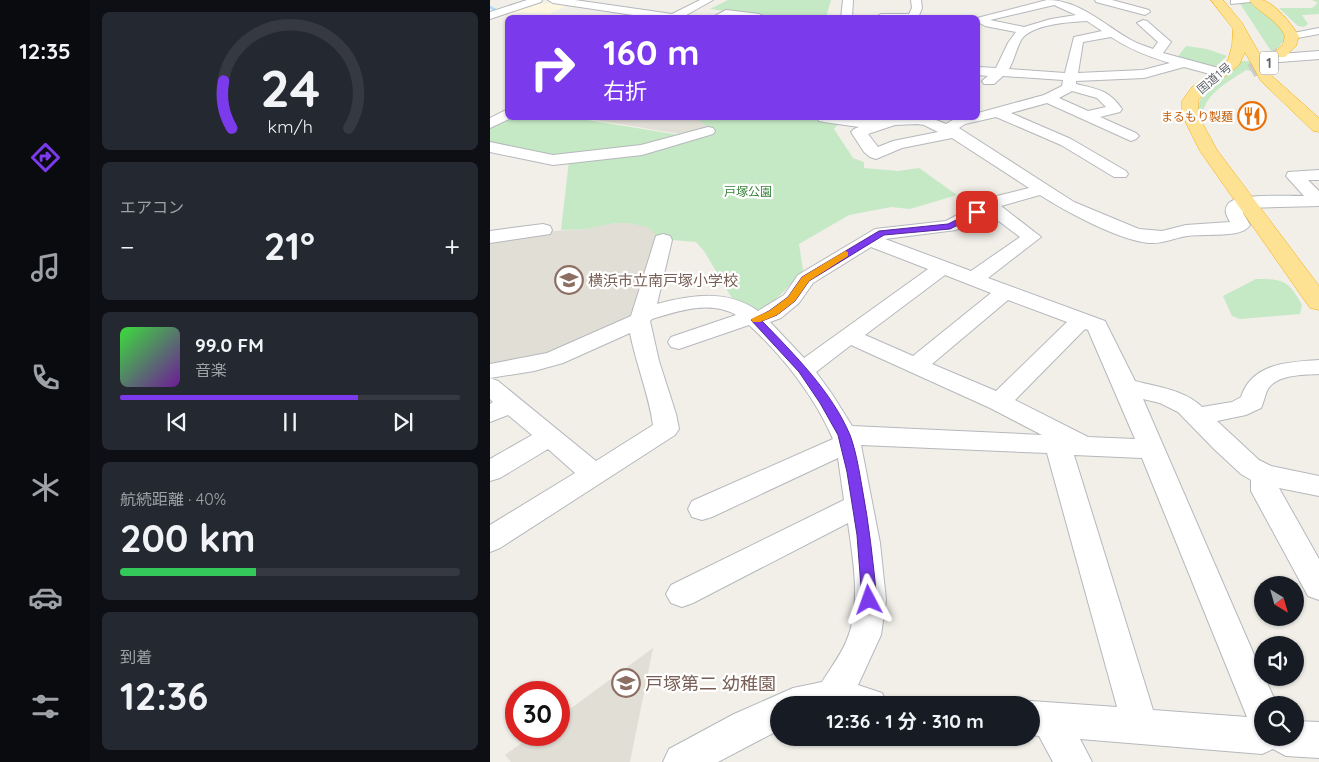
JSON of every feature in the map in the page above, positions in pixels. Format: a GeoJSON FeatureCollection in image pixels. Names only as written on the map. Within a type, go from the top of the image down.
{"type":"FeatureCollection","features":[{"type":"Feature","properties":{"kind":"highway","name":"1"},"geometry":{"type":"LineString","coordinates":[[1217,0],[1238,26],[1266,78],[1319,127]]}},
{"type":"Feature","properties":{"kind":"highway","name":"1"},"geometry":{"type":"LineString","coordinates":[[1255,0],[1287,25],[1292,36],[1289,46],[1280,54]]}},
{"type":"Feature","properties":{"kind":"highway","name":"1"},"geometry":{"type":"LineString","coordinates":[[1238,1],[1265,58],[1287,88],[1319,115]]}},
{"type":"Feature","properties":{"kind":"highway","name":"国道1号"},"geometry":{"type":"LineString","coordinates":[[1238,26],[1240,48],[1237,56],[1221,73],[1208,80],[1198,90],[1190,101],[1190,115],[1209,151],[1317,298]]}},
{"type":"Feature","properties":{"kind":"highway","name":"国道1号"},"geometry":{"type":"LineString","coordinates":[[1213,99],[1224,88],[1244,76]]}},
{"type":"Feature","properties":{"kind":"highway","name":"国道1号"},"geometry":{"type":"LineString","coordinates":[[1209,119],[1212,134],[1233,182]]}},
{"type":"Feature","properties":{"kind":"street"},"geometry":{"type":"LineString","coordinates":[[490,16],[537,0]]}},
{"type":"Feature","properties":{"kind":"street"},"geometry":{"type":"LineString","coordinates":[[553,0],[658,15]]}},
{"type":"Feature","properties":{"kind":"street"},"geometry":{"type":"LineString","coordinates":[[676,15],[708,0]]}},
{"type":"Feature","properties":{"kind":"street"},"geometry":{"type":"LineString","coordinates":[[846,15],[848,0]]}},
{"type":"Feature","properties":{"kind":"street"},"geometry":{"type":"LineString","coordinates":[[913,15],[917,8],[916,0]]}},
{"type":"Feature","properties":{"kind":"street"},"geometry":{"type":"LineString","coordinates":[[1100,0],[1123,6],[1144,18],[1165,42],[1150,53],[1128,56]]}},
{"type":"Feature","properties":{"kind":"street"},"geometry":{"type":"LineString","coordinates":[[1123,6],[1087,16],[1047,23],[1024,30],[989,24],[981,19],[1054,1],[1087,16],[1111,33],[1150,53],[1221,73]]}},
{"type":"Feature","properties":{"kind":"street"},"geometry":{"type":"LineString","coordinates":[[1019,10],[1071,35],[1111,33]]}},
{"type":"Feature","properties":{"kind":"street"},"geometry":{"type":"LineString","coordinates":[[722,15],[726,13],[742,15]]}},
{"type":"Feature","properties":{"kind":"street"},"geometry":{"type":"LineString","coordinates":[[980,33],[989,24]]}},
{"type":"Feature","properties":{"kind":"street"},"geometry":{"type":"LineString","coordinates":[[980,83],[1001,73],[1018,36],[1024,30]]}},
{"type":"Feature","properties":{"kind":"street"},"geometry":{"type":"LineString","coordinates":[[1292,36],[1319,31]]}},
{"type":"Feature","properties":{"kind":"street"},"geometry":{"type":"LineString","coordinates":[[980,116],[1049,98],[1070,81],[1071,72],[1079,60],[1071,35]]}},
{"type":"Feature","properties":{"kind":"street"},"geometry":{"type":"LineString","coordinates":[[1265,58],[1319,55]]}},
{"type":"Feature","properties":{"kind":"street"},"geometry":{"type":"LineString","coordinates":[[980,71],[1070,81],[1144,74],[1184,63]]}},
{"type":"Feature","properties":{"kind":"street"},"geometry":{"type":"LineString","coordinates":[[1070,81],[1102,95],[1115,109],[1087,116]]}},
{"type":"Feature","properties":{"kind":"street"},"geometry":{"type":"LineString","coordinates":[[1049,98],[1131,136]]}},
{"type":"Feature","properties":{"kind":"street"},"geometry":{"type":"LineString","coordinates":[[997,112],[1066,142],[1120,174]]}},
{"type":"Feature","properties":{"kind":"street"},"geometry":{"type":"LineString","coordinates":[[490,124],[505,115]]}},
{"type":"Feature","properties":{"kind":"street"},"geometry":{"type":"LineString","coordinates":[[835,120],[851,123],[886,120]]}},
{"type":"Feature","properties":{"kind":"street"},"geometry":{"type":"LineString","coordinates":[[894,120],[859,132],[870,149],[870,157],[898,144],[953,133]]}},
{"type":"Feature","properties":{"kind":"street"},"geometry":{"type":"LineString","coordinates":[[912,120],[927,121],[953,133],[1004,162],[1041,190],[1090,217],[1134,234],[1150,237],[1172,236],[1186,231],[1236,227],[1241,224],[1234,213],[1235,206],[1247,202],[1319,200]]}},
{"type":"Feature","properties":{"kind":"street"},"geometry":{"type":"LineString","coordinates":[[953,133],[951,128],[964,120]]}},
{"type":"Feature","properties":{"kind":"street"},"geometry":{"type":"LineString","coordinates":[[490,147],[553,160],[642,150],[708,132]]}},
{"type":"Feature","properties":{"kind":"street"},"geometry":{"type":"LineString","coordinates":[[1319,175],[1294,176],[1319,200]]}},
{"type":"Feature","properties":{"kind":"street"},"geometry":{"type":"LineString","coordinates":[[678,342],[773,313],[792,299],[805,279],[882,233],[950,226],[1010,196],[1041,190]]}},
{"type":"Feature","properties":{"kind":"street"},"geometry":{"type":"LineString","coordinates":[[974,279],[1032,237],[990,206]]}},
{"type":"Feature","properties":{"kind":"street"},"geometry":{"type":"LineString","coordinates":[[490,237],[543,230]]}},
{"type":"Feature","properties":{"kind":"street"},"geometry":{"type":"LineString","coordinates":[[490,540],[666,429],[664,414],[647,361],[641,317],[663,240]]}},
{"type":"Feature","properties":{"kind":"street"},"geometry":{"type":"LineString","coordinates":[[870,240],[1097,326],[1126,387],[1150,450],[1255,696]]}},
{"type":"Feature","properties":{"kind":"street"},"geometry":{"type":"LineString","coordinates":[[803,370],[943,267]]}},
{"type":"Feature","properties":{"kind":"street"},"geometry":{"type":"LineString","coordinates":[[916,365],[1006,291]]}},
{"type":"Feature","properties":{"kind":"street"},"geometry":{"type":"LineString","coordinates":[[490,371],[534,364],[555,358],[641,317],[690,302],[730,304],[754,318],[803,370],[825,402],[845,439],[859,505],[864,535],[869,600],[865,635],[850,667],[833,696]]}},
{"type":"Feature","properties":{"kind":"street"},"geometry":{"type":"LineString","coordinates":[[999,402],[1082,320]]}},
{"type":"Feature","properties":{"kind":"street"},"geometry":{"type":"LineString","coordinates":[[849,336],[999,402],[1071,446],[1140,726]]}},
{"type":"Feature","properties":{"kind":"street"},"geometry":{"type":"LineString","coordinates":[[1197,416],[1237,409],[1252,402],[1258,385],[1270,376],[1300,368],[1319,367]]}},
{"type":"Feature","properties":{"kind":"street"},"geometry":{"type":"LineString","coordinates":[[490,386],[500,409],[550,436],[594,474]]}},
{"type":"Feature","properties":{"kind":"street"},"geometry":{"type":"LineString","coordinates":[[1126,387],[1168,397],[1187,406],[1223,443],[1250,467],[1264,476],[1319,486]]}},
{"type":"Feature","properties":{"kind":"street"},"geometry":{"type":"LineString","coordinates":[[490,471],[550,436]]}},
{"type":"Feature","properties":{"kind":"street"},"geometry":{"type":"LineString","coordinates":[[702,510],[845,439],[1150,450]]}},
{"type":"Feature","properties":{"kind":"street"},"geometry":{"type":"LineString","coordinates":[[1264,476],[1265,491],[1319,587]]}},
{"type":"Feature","properties":{"kind":"street"},"geometry":{"type":"LineString","coordinates":[[682,594],[859,505]]}},
{"type":"Feature","properties":{"kind":"street"},"geometry":{"type":"LineString","coordinates":[[682,762],[770,716]]}},
{"type":"Feature","properties":{"kind":"street"},"geometry":{"type":"LineString","coordinates":[[1040,718],[1254,735]]}},
{"type":"Feature","properties":{"kind":"street"},"geometry":{"type":"LineString","coordinates":[[1040,718],[1073,762]]}},
{"type":"Feature","properties":{"kind":"street"},"geometry":{"type":"LineString","coordinates":[[1304,739],[1319,740]]}},
{"type":"Feature","properties":{"kind":"shaded area"},"geometry":{"type":"Polygon","coordinates":[[[552,2],[566,6],[549,14],[521,12],[504,16],[502,14],[536,3],[546,4],[552,2]]]}},
{"type":"Feature","properties":{"kind":"shaded area"},"geometry":{"type":"Polygon","coordinates":[[[596,120],[699,120],[709,127],[680,134],[596,120]]]}},
{"type":"Feature","properties":{"kind":"shaded area","name":"横浜市立南戸塚小学校"},"geometry":{"type":"Polygon","coordinates":[[[616,223],[649,227],[661,239],[639,311],[632,311],[627,323],[546,359],[490,367],[490,238],[523,233],[585,229],[616,223]]]}},
{"type":"Feature","properties":{"kind":"shaded area","name":"戸塚第二 幼稚園"},"geometry":{"type":"Polygon","coordinates":[[[653,648],[630,762],[511,762],[505,755],[518,746],[570,746],[570,709],[653,648]]]}},
{"type":"Feature","properties":{"kind":"green space"},"geometry":{"type":"Polygon","coordinates":[[[728,0],[831,0],[827,15],[756,15],[710,9],[728,0]]]}},
{"type":"Feature","properties":{"kind":"green space"},"geometry":{"type":"Polygon","coordinates":[[[1248,0],[1272,16],[1281,27],[1284,33],[1284,40],[1278,48],[1271,51],[1239,2],[1248,0]]]}},
{"type":"Feature","properties":{"kind":"green space"},"geometry":{"type":"Polygon","coordinates":[[[1312,0],[1319,0],[1319,14],[1302,15],[1308,24],[1304,27],[1298,26],[1279,8],[1312,8],[1318,3],[1312,0]]]}},
{"type":"Feature","properties":{"kind":"green space"},"geometry":{"type":"Polygon","coordinates":[[[1186,46],[1207,49],[1227,56],[1214,68],[1176,59],[1186,46]]]}},
{"type":"Feature","properties":{"kind":"green space"},"geometry":{"type":"Polygon","coordinates":[[[1240,61],[1251,61],[1260,73],[1246,70],[1214,93],[1204,108],[1204,127],[1199,117],[1198,107],[1201,98],[1215,82],[1240,61]]]}},
{"type":"Feature","properties":{"kind":"green space","name":"戸塚公園"},"geometry":{"type":"Polygon","coordinates":[[[505,120],[587,120],[680,135],[708,127],[699,120],[828,120],[839,123],[834,129],[853,158],[864,162],[864,168],[898,171],[919,168],[957,195],[910,209],[891,207],[849,215],[799,244],[803,271],[768,305],[754,311],[733,300],[704,251],[696,242],[661,239],[647,227],[628,223],[561,230],[569,161],[490,145],[490,127],[505,120]]]}},
{"type":"Feature","properties":{"kind":"green space"},"geometry":{"type":"Polygon","coordinates":[[[1256,279],[1280,281],[1289,286],[1302,305],[1300,314],[1240,319],[1232,316],[1223,296],[1256,279]]]}},
{"type":"Feature","properties":{"kind":"waterway"},"geometry":{"type":"LineString","coordinates":[[490,7],[498,11]]}},
{"type":"Feature","properties":{"kind":"tunnel"},"geometry":{"type":"LineString","coordinates":[[1251,71],[1280,54]]}},
{"type":"Feature","properties":{"kind":"slow traffic"},"geometry":{"type":"LineString","coordinates":[[756,320],[773,313],[792,299],[805,279],[845,254]]}},
{"type":"Feature","properties":{"kind":"place","name":"まるもり製麺"},"geometry":{"type":"Point","coordinates":[1252,116]}},
{"type":"Feature","properties":{"kind":"place","name":"横浜市立南戸塚小学校"},"geometry":{"type":"Point","coordinates":[569,280]}},
{"type":"Feature","properties":{"kind":"place","name":"戸塚第二 幼稚園"},"geometry":{"type":"Point","coordinates":[626,683]}},
{"type":"Feature","properties":{"kind":"route"},"geometry":{"type":"LineString","coordinates":[[869,600],[864,535],[853,472],[844,435],[825,402],[803,370],[756,320],[773,313],[792,299],[805,279],[882,233],[950,226],[977,212]]}}]}
